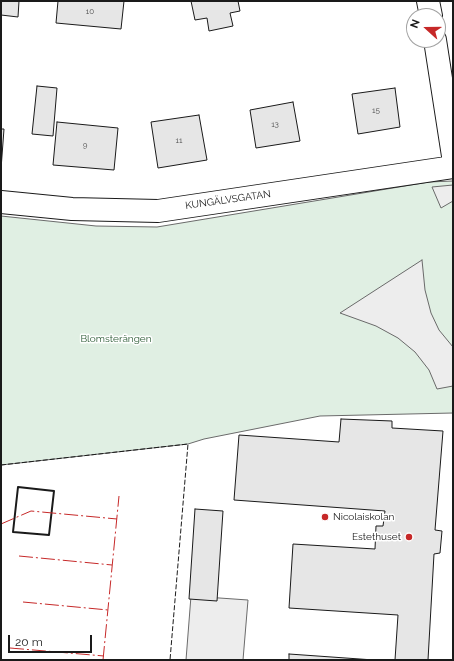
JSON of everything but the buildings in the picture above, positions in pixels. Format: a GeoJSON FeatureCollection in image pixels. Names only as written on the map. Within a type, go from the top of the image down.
{"type":"FeatureCollection","features":[{"type":"Feature","properties":{"kind":"street"},"geometry":{"type":"LineString","coordinates":[[436,48],[453,156]]}},
{"type":"Feature","properties":{"kind":"street","name":"KUNGÄLVSGATAN"},"geometry":{"type":"LineString","coordinates":[[1,202],[72,209],[158,211],[453,167]]}},
{"type":"Feature","properties":{"kind":"green space","name":"Blomsterängen"},"geometry":{"type":"Polygon","coordinates":[[[453,181],[453,413],[320,416],[204,439],[188,444],[1,465],[1,216],[96,226],[157,227],[429,182],[453,181]]]}},
{"type":"Feature","properties":{"kind":"shaded area"},"geometry":{"type":"Polygon","coordinates":[[[453,185],[453,201],[441,208],[432,187],[453,185]]]}},
{"type":"Feature","properties":{"kind":"shaded area"},"geometry":{"type":"Polygon","coordinates":[[[422,260],[425,290],[431,313],[439,330],[453,347],[453,386],[437,389],[429,370],[415,352],[398,338],[376,326],[340,313],[422,260]]]}},
{"type":"Feature","properties":{"kind":"shaded area"},"geometry":{"type":"Polygon","coordinates":[[[191,596],[248,600],[243,660],[186,660],[191,596]]]}},
{"type":"Feature","properties":{"kind":"fence"},"geometry":{"type":"LineString","coordinates":[[1,465],[188,444],[170,660]]}},
{"type":"Feature","properties":{"kind":"wall"},"geometry":{"type":"LineString","coordinates":[[18,487],[54,491],[49,535],[13,532],[18,487]]}},
{"type":"Feature","properties":{"kind":"power"},"geometry":{"type":"LineString","coordinates":[[103,660],[119,496]]}},
{"type":"Feature","properties":{"kind":"power"},"geometry":{"type":"LineString","coordinates":[[1,524],[31,511],[117,519]]}},
{"type":"Feature","properties":{"kind":"power"},"geometry":{"type":"LineString","coordinates":[[19,556],[112,565]]}},
{"type":"Feature","properties":{"kind":"power"},"geometry":{"type":"LineString","coordinates":[[23,602],[108,610]]}},
{"type":"Feature","properties":{"kind":"power"},"geometry":{"type":"LineString","coordinates":[[10,648],[104,656]]}},
{"type":"Feature","properties":{"kind":"place","name":"Nicolaiskolan"},"geometry":{"type":"Point","coordinates":[325,517]}},
{"type":"Feature","properties":{"kind":"place","name":"Estethuset"},"geometry":{"type":"Point","coordinates":[409,537]}}]}
